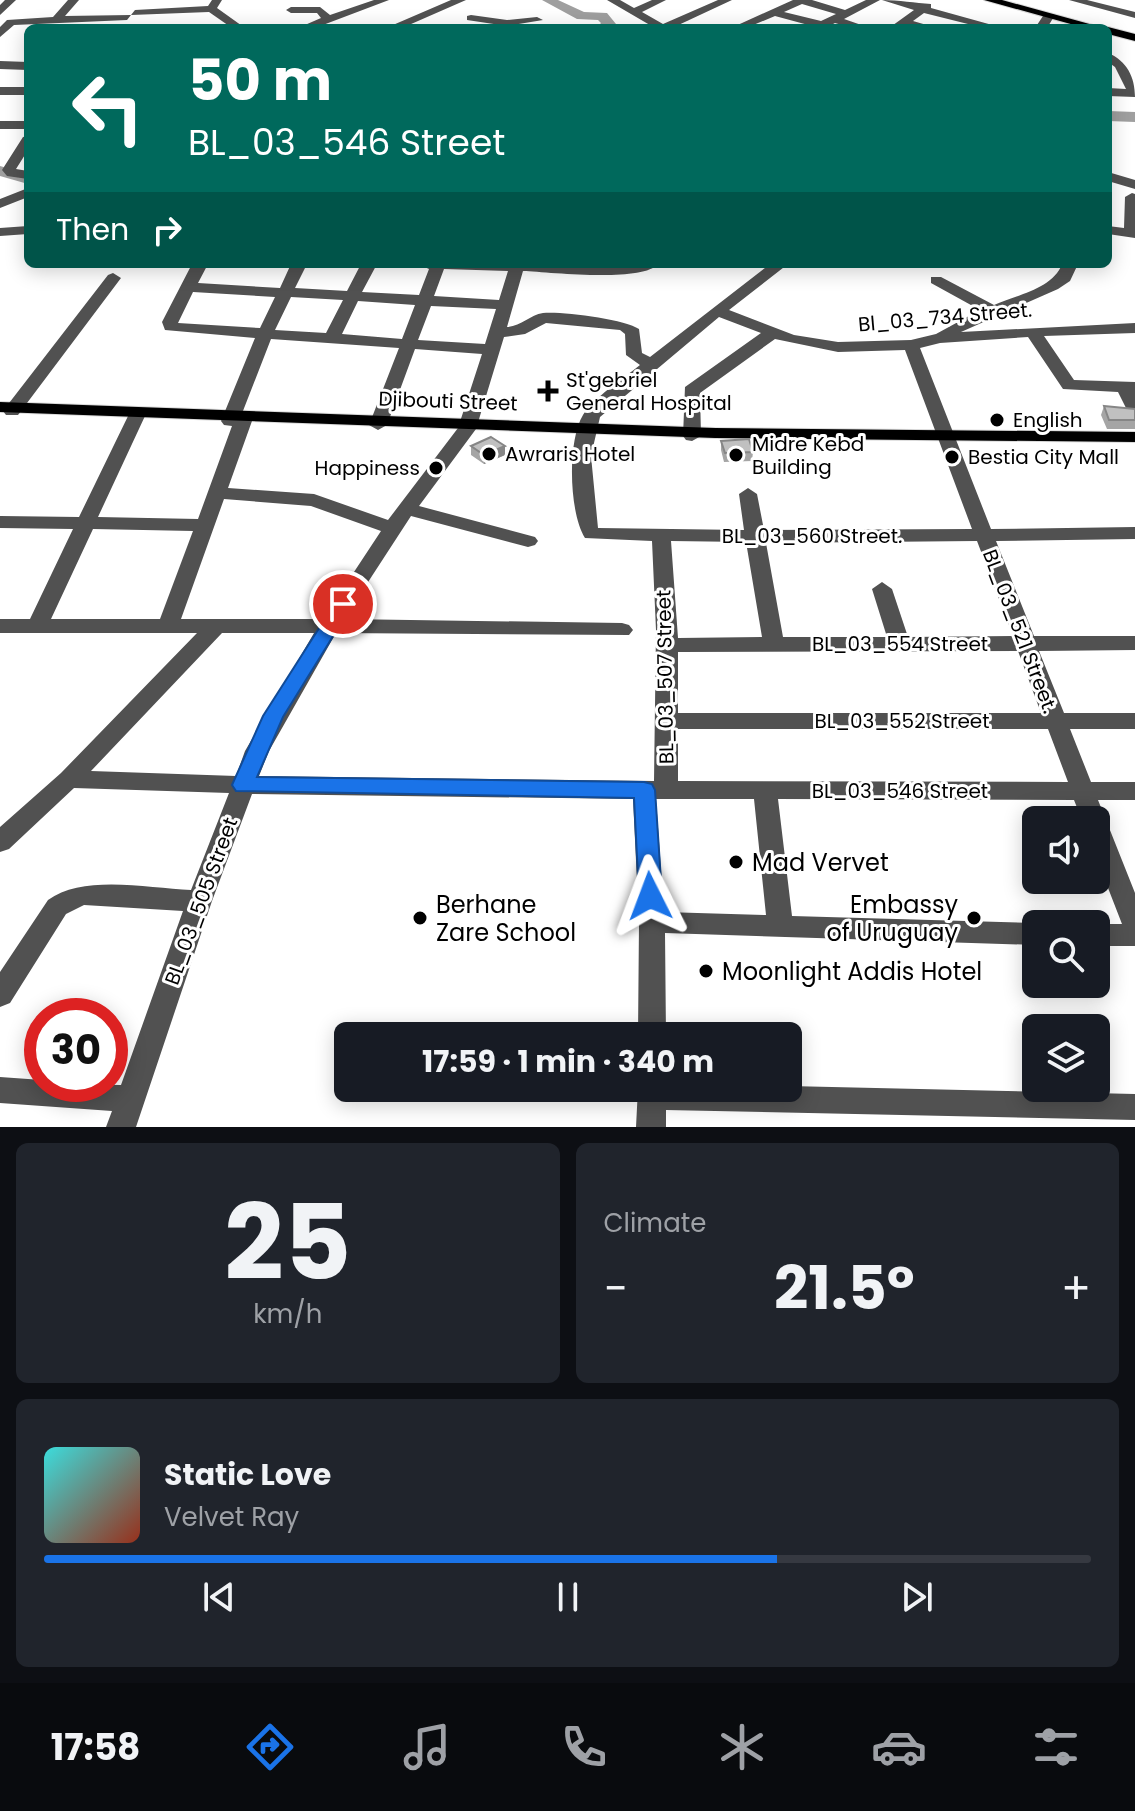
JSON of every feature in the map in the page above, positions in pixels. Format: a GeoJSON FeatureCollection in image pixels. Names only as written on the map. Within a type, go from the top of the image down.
{"type":"FeatureCollection","features":[{"type":"Feature","properties":{"kind":"main road"},"geometry":{"type":"LineString","coordinates":[[989,0],[1083,24]]}},
{"type":"Feature","properties":{"kind":"main road"},"geometry":{"type":"LineString","coordinates":[[1112,31],[1135,38]]}},
{"type":"Feature","properties":{"kind":"main road","name":"Djibouti Street"},"geometry":{"type":"LineString","coordinates":[[7,409],[692,434],[1135,440]]}},
{"type":"Feature","properties":{"kind":"main road","name":"Djibouti Street"},"geometry":{"type":"LineString","coordinates":[[7,409],[235,419]]}},
{"type":"Feature","properties":{"kind":"street"},"geometry":{"type":"LineString","coordinates":[[0,12],[11,0]]}},
{"type":"Feature","properties":{"kind":"street"},"geometry":{"type":"LineString","coordinates":[[56,20],[74,0]]}},
{"type":"Feature","properties":{"kind":"street"},"geometry":{"type":"LineString","coordinates":[[123,24],[145,0]]}},
{"type":"Feature","properties":{"kind":"street"},"geometry":{"type":"LineString","coordinates":[[316,24],[384,0]]}},
{"type":"Feature","properties":{"kind":"street"},"geometry":{"type":"LineString","coordinates":[[612,0],[656,24]]}},
{"type":"Feature","properties":{"kind":"street"},"geometry":{"type":"LineString","coordinates":[[633,12],[661,0]]}},
{"type":"Feature","properties":{"kind":"street"},"geometry":{"type":"LineString","coordinates":[[672,24],[727,0]]}},
{"type":"Feature","properties":{"kind":"street"},"geometry":{"type":"LineString","coordinates":[[746,24],[802,0],[846,14]]}},
{"type":"Feature","properties":{"kind":"street"},"geometry":{"type":"LineString","coordinates":[[851,0],[870,2]]}},
{"type":"Feature","properties":{"kind":"street"},"geometry":{"type":"LineString","coordinates":[[887,0],[970,24]]}},
{"type":"Feature","properties":{"kind":"street"},"geometry":{"type":"LineString","coordinates":[[900,24],[937,0]]}},
{"type":"Feature","properties":{"kind":"street"},"geometry":{"type":"LineString","coordinates":[[1074,0],[1135,15]]}},
{"type":"Feature","properties":{"kind":"street"},"geometry":{"type":"LineString","coordinates":[[403,24],[454,2],[478,24]]}},
{"type":"Feature","properties":{"kind":"street"},"geometry":{"type":"LineString","coordinates":[[823,24],[870,2]]}},
{"type":"Feature","properties":{"kind":"street"},"geometry":{"type":"LineString","coordinates":[[0,34],[5,22],[131,15],[214,4],[235,24]]}},
{"type":"Feature","properties":{"kind":"street"},"geometry":{"type":"LineString","coordinates":[[291,10],[320,10],[328,20]]}},
{"type":"Feature","properties":{"kind":"street"},"geometry":{"type":"LineString","coordinates":[[773,12],[812,24]]}},
{"type":"Feature","properties":{"kind":"street"},"geometry":{"type":"LineString","coordinates":[[1043,24],[1049,15]]}},
{"type":"Feature","properties":{"kind":"street"},"geometry":{"type":"LineString","coordinates":[[471,18],[507,23],[537,20]]}},
{"type":"Feature","properties":{"kind":"street"},"geometry":{"type":"LineString","coordinates":[[834,19],[851,24]]}},
{"type":"Feature","properties":{"kind":"street"},"geometry":{"type":"LineString","coordinates":[[0,65],[24,66]]}},
{"type":"Feature","properties":{"kind":"street"},"geometry":{"type":"LineString","coordinates":[[1114,65],[1135,65]]}},
{"type":"Feature","properties":{"kind":"street"},"geometry":{"type":"LineString","coordinates":[[1114,65],[1135,93]]}},
{"type":"Feature","properties":{"kind":"street"},"geometry":{"type":"LineString","coordinates":[[0,91],[24,91]]}},
{"type":"Feature","properties":{"kind":"street"},"geometry":{"type":"LineString","coordinates":[[1112,92],[1135,93]]}},
{"type":"Feature","properties":{"kind":"street"},"geometry":{"type":"LineString","coordinates":[[0,125],[24,125]]}},
{"type":"Feature","properties":{"kind":"street"},"geometry":{"type":"LineString","coordinates":[[24,146],[9,170],[24,174]]}},
{"type":"Feature","properties":{"kind":"street"},"geometry":{"type":"LineString","coordinates":[[1112,178],[1134,191],[1133,234],[1112,231]]}},
{"type":"Feature","properties":{"kind":"street"},"geometry":{"type":"LineString","coordinates":[[0,204],[24,194]]}},
{"type":"Feature","properties":{"kind":"street"},"geometry":{"type":"LineString","coordinates":[[0,232],[24,230]]}},
{"type":"Feature","properties":{"kind":"street"},"geometry":{"type":"LineString","coordinates":[[198,268],[170,322],[171,327],[406,345],[495,341],[544,318],[624,326],[633,332],[634,355],[651,364]]}},
{"type":"Feature","properties":{"kind":"street"},"geometry":{"type":"LineString","coordinates":[[168,625],[217,493],[235,419],[265,334],[297,268]]}},
{"type":"Feature","properties":{"kind":"street"},"geometry":{"type":"LineString","coordinates":[[331,339],[367,268]]}},
{"type":"Feature","properties":{"kind":"street"},"geometry":{"type":"LineString","coordinates":[[378,423],[437,268]]}},
{"type":"Feature","properties":{"kind":"street","name":"BL_03_505 Street"},"geometry":{"type":"LineString","coordinates":[[121,1127],[199,901],[243,785],[274,716],[405,508],[468,426],[503,305],[517,268]]}},
{"type":"Feature","properties":{"kind":"street"},"geometry":{"type":"LineString","coordinates":[[586,268],[633,268]]}},
{"type":"Feature","properties":{"kind":"street"},"geometry":{"type":"LineString","coordinates":[[585,430],[597,409],[775,268]]}},
{"type":"Feature","properties":{"kind":"street"},"geometry":{"type":"LineString","coordinates":[[940,338],[1053,286],[1065,278],[1069,268]]}},
{"type":"Feature","properties":{"kind":"street"},"geometry":{"type":"LineString","coordinates":[[7,409],[113,278]]}},
{"type":"Feature","properties":{"kind":"street"},"geometry":{"type":"LineString","coordinates":[[936,280],[993,311]]}},
{"type":"Feature","properties":{"kind":"street"},"geometry":{"type":"LineString","coordinates":[[189,287],[503,305]]}},
{"type":"Feature","properties":{"kind":"street","name":"Bl_03_734 Street."},"geometry":{"type":"LineString","coordinates":[[717,311],[772,333],[825,346],[911,345],[940,338],[1135,328]]}},
{"type":"Feature","properties":{"kind":"street"},"geometry":{"type":"LineString","coordinates":[[1033,332],[1069,385],[1130,387],[1135,410]]}},
{"type":"Feature","properties":{"kind":"street"},"geometry":{"type":"LineString","coordinates":[[692,434],[691,391],[772,333]]}},
{"type":"Feature","properties":{"kind":"street","name":"BL_03_521 Street."},"geometry":{"type":"LineString","coordinates":[[911,345],[1088,806]]}},
{"type":"Feature","properties":{"kind":"street"},"geometry":{"type":"LineString","coordinates":[[38,625],[136,416]]}},
{"type":"Feature","properties":{"kind":"street","name":"BL_03_560 Street."},"geometry":{"type":"LineString","coordinates":[[585,430],[588,528],[592,534],[756,537],[1135,533]]}},
{"type":"Feature","properties":{"kind":"street"},"geometry":{"type":"LineString","coordinates":[[217,493],[314,500],[392,528]]}},
{"type":"Feature","properties":{"kind":"street"},"geometry":{"type":"LineString","coordinates":[[748,494],[774,645]]}},
{"type":"Feature","properties":{"kind":"street"},"geometry":{"type":"LineString","coordinates":[[405,508],[528,541]]}},
{"type":"Feature","properties":{"kind":"street"},"geometry":{"type":"LineString","coordinates":[[0,522],[205,525]]}},
{"type":"Feature","properties":{"kind":"street","name":"BL_03_507 Street"},"geometry":{"type":"LineString","coordinates":[[652,1022],[655,790],[668,721],[661,535]]}},
{"type":"Feature","properties":{"kind":"street"},"geometry":{"type":"LineString","coordinates":[[882,589],[900,644]]}},
{"type":"Feature","properties":{"kind":"street"},"geometry":{"type":"LineString","coordinates":[[0,842],[69,779],[217,625]]}},
{"type":"Feature","properties":{"kind":"street"},"geometry":{"type":"LineString","coordinates":[[0,626],[622,630]]}},
{"type":"Feature","properties":{"kind":"street","name":"BL_03_554 Street"},"geometry":{"type":"LineString","coordinates":[[665,645],[1135,643]]}},
{"type":"Feature","properties":{"kind":"street","name":"BL_03_552 Street"},"geometry":{"type":"LineString","coordinates":[[668,721],[1135,721]]}},
{"type":"Feature","properties":{"kind":"street","name":"BL_03_546 Street"},"geometry":{"type":"LineString","coordinates":[[69,779],[243,785],[655,790],[1135,791]]}},
{"type":"Feature","properties":{"kind":"street"},"geometry":{"type":"LineString","coordinates":[[765,791],[780,926]]}},
{"type":"Feature","properties":{"kind":"street"},"geometry":{"type":"LineString","coordinates":[[1110,862],[1135,925]]}},
{"type":"Feature","properties":{"kind":"street"},"geometry":{"type":"LineString","coordinates":[[0,995],[57,907],[68,899],[84,895],[199,901]]}},
{"type":"Feature","properties":{"kind":"street"},"geometry":{"type":"LineString","coordinates":[[652,922],[1022,934]]}},
{"type":"Feature","properties":{"kind":"street"},"geometry":{"type":"LineString","coordinates":[[1110,935],[1135,935]]}},
{"type":"Feature","properties":{"kind":"street"},"geometry":{"type":"LineString","coordinates":[[0,1090],[131,1099]]}},
{"type":"Feature","properties":{"kind":"street"},"geometry":{"type":"LineString","coordinates":[[802,1097],[1135,1107]]}},
{"type":"Feature","properties":{"kind":"street"},"geometry":{"type":"LineString","coordinates":[[651,1127],[652,1102]]}},
{"type":"Feature","properties":{"kind":"building"},"geometry":{"type":"Polygon","coordinates":[[[1104,406],[1135,409],[1135,420],[1109,420],[1104,406]]]}},
{"type":"Feature","properties":{"kind":"building"},"geometry":{"type":"Polygon","coordinates":[[[491,437],[505,446],[484,455],[471,446],[491,437]]]}},
{"type":"Feature","properties":{"kind":"building"},"geometry":{"type":"Polygon","coordinates":[[[749,439],[753,452],[725,453],[721,441],[749,439]]]}},
{"type":"Feature","properties":{"kind":"waterway"},"geometry":{"type":"LineString","coordinates":[[548,0],[582,16],[602,16],[609,24]]}},
{"type":"Feature","properties":{"kind":"waterway"},"geometry":{"type":"LineString","coordinates":[[1112,116],[1135,117]]}},
{"type":"Feature","properties":{"kind":"waterway"},"geometry":{"type":"LineString","coordinates":[[0,171],[24,178]]}},
{"type":"Feature","properties":{"kind":"place","name":"St'gebriel General Hospital"},"geometry":{"type":"Point","coordinates":[548,391]}},
{"type":"Feature","properties":{"kind":"place","name":"English"},"geometry":{"type":"Point","coordinates":[997,420]}},
{"type":"Feature","properties":{"kind":"place","name":"Awraris Hotel"},"geometry":{"type":"Point","coordinates":[489,454]}},
{"type":"Feature","properties":{"kind":"place","name":"Midre Kebd Building"},"geometry":{"type":"Point","coordinates":[736,455]}},
{"type":"Feature","properties":{"kind":"place","name":"Bestia City Mall"},"geometry":{"type":"Point","coordinates":[952,457]}},
{"type":"Feature","properties":{"kind":"place","name":"Happiness"},"geometry":{"type":"Point","coordinates":[436,468]}},
{"type":"Feature","properties":{"kind":"place","name":"Mad Vervet"},"geometry":{"type":"Point","coordinates":[736,862]}},
{"type":"Feature","properties":{"kind":"place","name":"Berhane Zare School"},"geometry":{"type":"Point","coordinates":[420,918]}},
{"type":"Feature","properties":{"kind":"place","name":"Embassy of Uruguay"},"geometry":{"type":"Point","coordinates":[974,918]}},
{"type":"Feature","properties":{"kind":"place","name":"Moonlight Addis Hotel"},"geometry":{"type":"Point","coordinates":[706,971]}},
{"type":"Feature","properties":{"kind":"route"},"geometry":{"type":"LineString","coordinates":[[343,604],[274,716],[243,785],[644,790],[650,896]]}}]}
